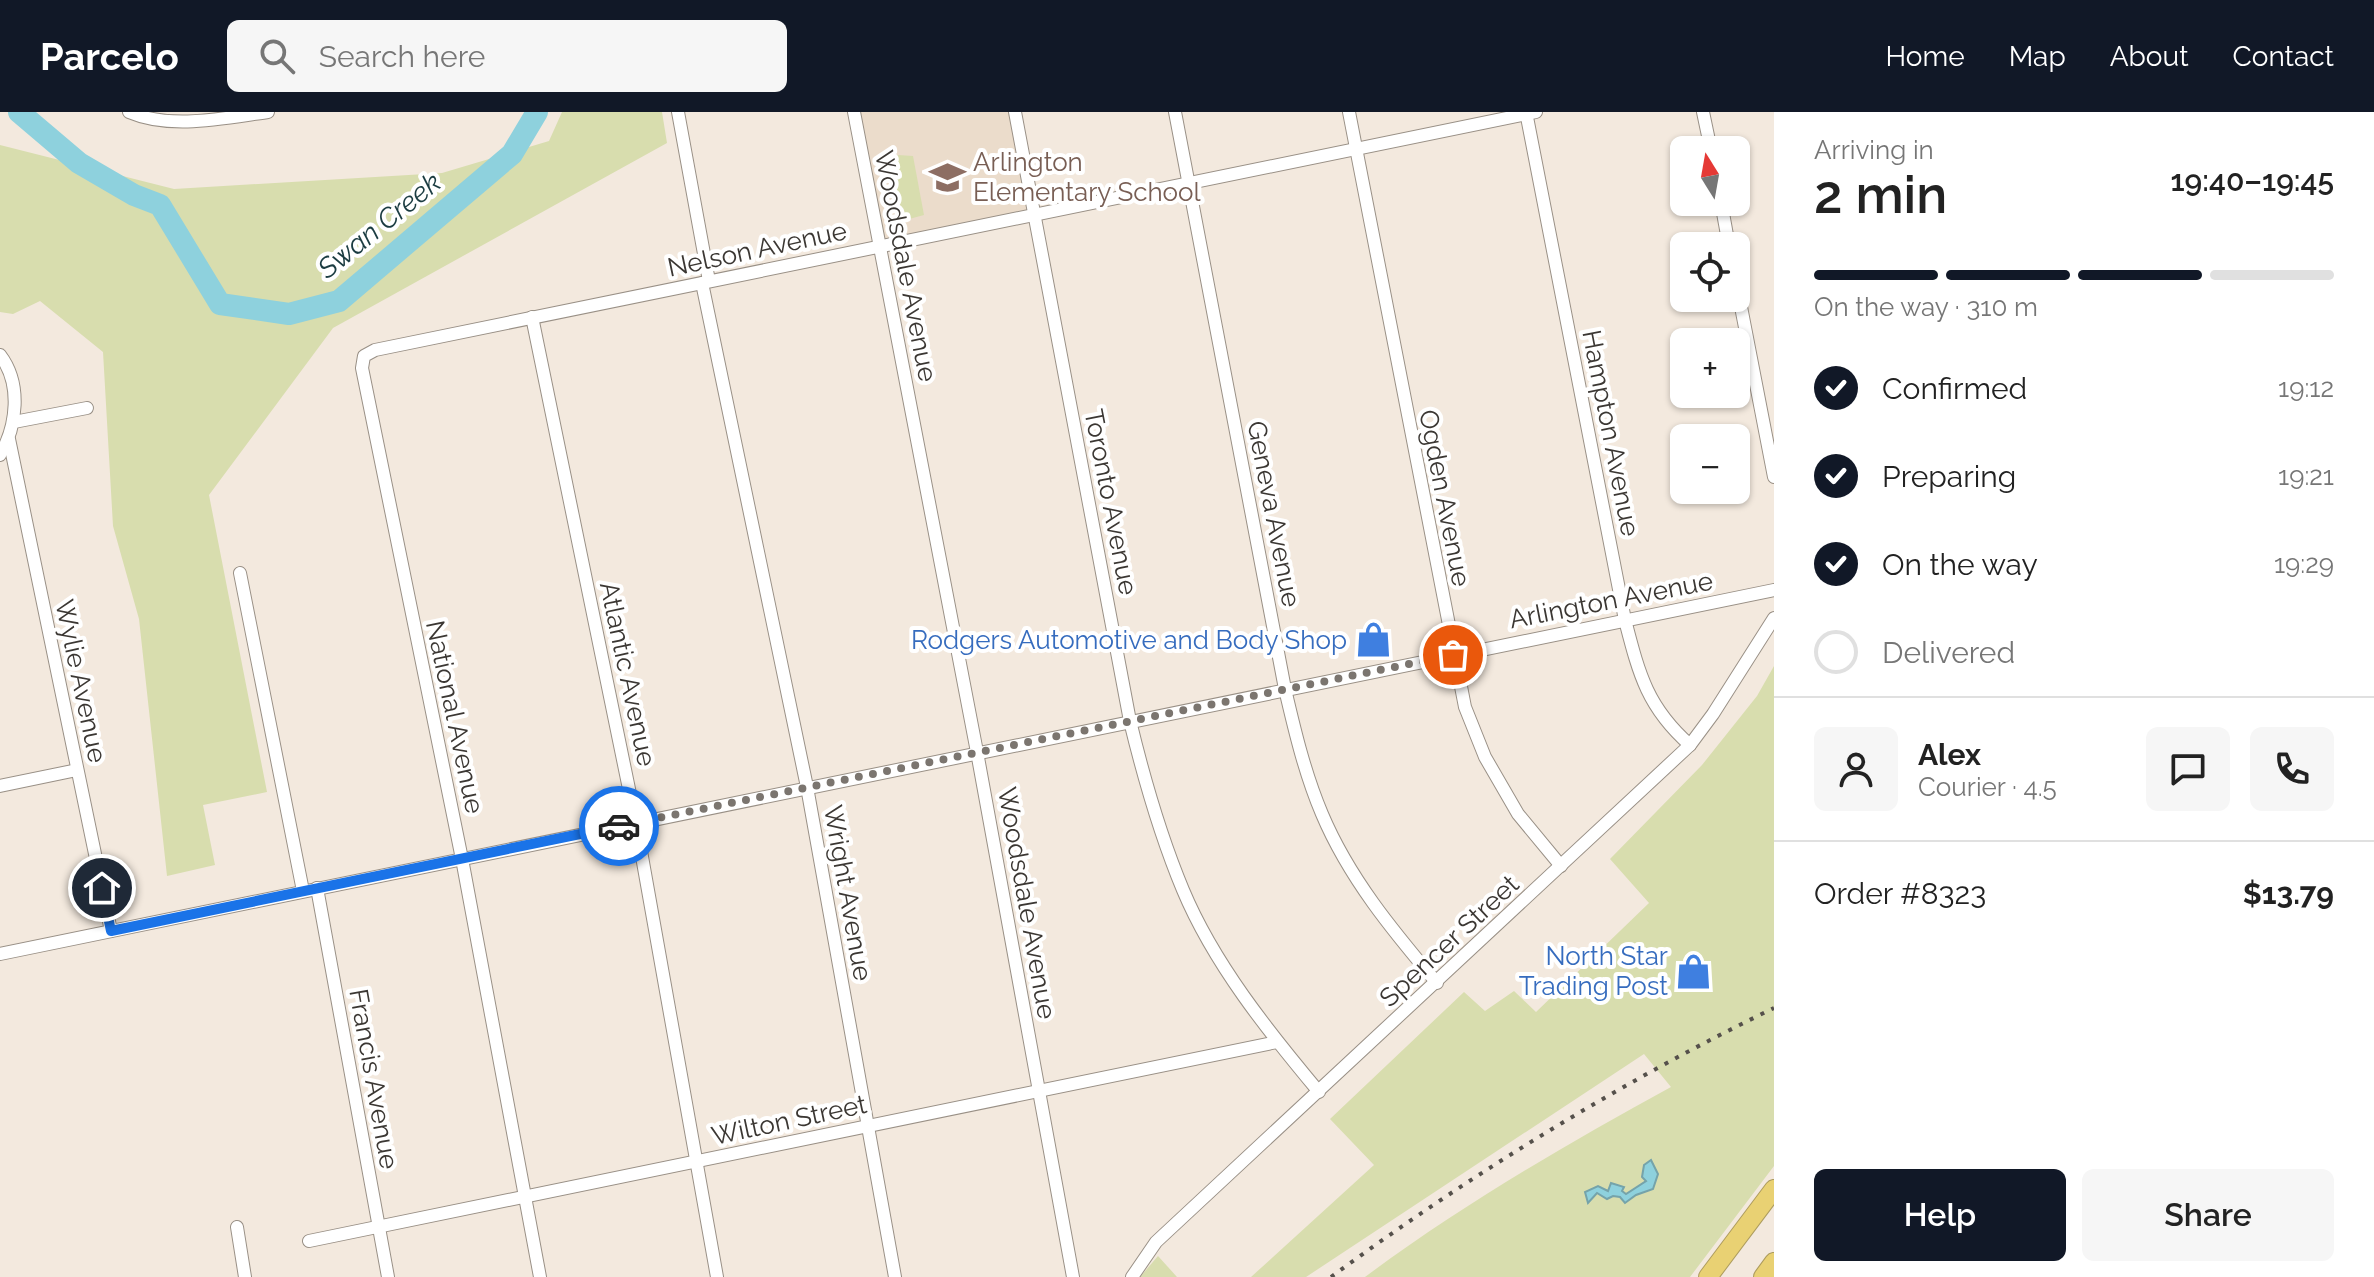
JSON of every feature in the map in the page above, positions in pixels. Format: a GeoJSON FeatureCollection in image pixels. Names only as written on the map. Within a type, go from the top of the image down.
{"type":"FeatureCollection","features":[{"type":"Feature","properties":{"kind":"highway"},"geometry":{"type":"LineString","coordinates":[[1708,1277],[1774,1189]]}},
{"type":"Feature","properties":{"kind":"highway"},"geometry":{"type":"LineString","coordinates":[[1763,1277],[1774,1262]]}},
{"type":"Feature","properties":{"kind":"street"},"geometry":{"type":"LineString","coordinates":[[129,112],[179,121],[268,112]]}},
{"type":"Feature","properties":{"kind":"street","name":"Wright Avenue"},"geometry":{"type":"LineString","coordinates":[[678,112],[706,282],[807,787],[895,1277]]}},
{"type":"Feature","properties":{"kind":"street","name":"Woodsdale Avenue"},"geometry":{"type":"LineString","coordinates":[[854,112],[977,752],[1073,1277]]}},
{"type":"Feature","properties":{"kind":"street","name":"Toronto Avenue"},"geometry":{"type":"LineString","coordinates":[[1015,112],[1130,721],[1147,795],[1184,892],[1220,958],[1277,1042],[1319,1092]]}},
{"type":"Feature","properties":{"kind":"street","name":"Geneva Avenue"},"geometry":{"type":"LineString","coordinates":[[1175,112],[1285,689],[1302,759],[1323,815],[1347,863],[1393,931],[1437,983]]}},
{"type":"Feature","properties":{"kind":"street","name":"Ogden Avenue"},"geometry":{"type":"LineString","coordinates":[[1349,112],[1465,707],[1485,757],[1518,814],[1561,866]]}},
{"type":"Feature","properties":{"kind":"street"},"geometry":{"type":"LineString","coordinates":[[1703,112],[1708,136]]}},
{"type":"Feature","properties":{"kind":"street","name":"Nelson Avenue"},"geometry":{"type":"LineString","coordinates":[[364,356],[375,350],[532,317],[1530,113]]}},
{"type":"Feature","properties":{"kind":"street","name":"Hampton Avenue"},"geometry":{"type":"LineString","coordinates":[[1530,113],[1625,620],[1638,669],[1650,698],[1667,725],[1690,745]]}},
{"type":"Feature","properties":{"kind":"street"},"geometry":{"type":"LineString","coordinates":[[1742,312],[1774,477]]}},
{"type":"Feature","properties":{"kind":"street","name":"Atlantic Avenue"},"geometry":{"type":"LineString","coordinates":[[532,317],[636,823],[717,1277]]}},
{"type":"Feature","properties":{"kind":"street"},"geometry":{"type":"LineString","coordinates":[[0,355],[13,383],[14,422],[0,455]]}},
{"type":"Feature","properties":{"kind":"street","name":"National Avenue"},"geometry":{"type":"LineString","coordinates":[[364,356],[362,368],[462,859],[540,1277]]}},
{"type":"Feature","properties":{"kind":"street"},"geometry":{"type":"LineString","coordinates":[[14,422],[87,408]]}},
{"type":"Feature","properties":{"kind":"street","name":"Wylie Avenue"},"geometry":{"type":"LineString","coordinates":[[9,439],[111,931]]}},
{"type":"Feature","properties":{"kind":"street"},"geometry":{"type":"LineString","coordinates":[[240,573],[303,891]]}},
{"type":"Feature","properties":{"kind":"street","name":"Arlington Avenue"},"geometry":{"type":"LineString","coordinates":[[0,954],[1774,590]]}},
{"type":"Feature","properties":{"kind":"street","name":"Spencer Street"},"geometry":{"type":"LineString","coordinates":[[1132,1277],[1156,1242],[1690,745],[1774,618]]}},
{"type":"Feature","properties":{"kind":"street"},"geometry":{"type":"LineString","coordinates":[[0,786],[77,770]]}},
{"type":"Feature","properties":{"kind":"street","name":"Francis Avenue"},"geometry":{"type":"LineString","coordinates":[[317,888],[388,1277]]}},
{"type":"Feature","properties":{"kind":"street","name":"Wilton Street"},"geometry":{"type":"LineString","coordinates":[[309,1241],[1277,1042]]}},
{"type":"Feature","properties":{"kind":"street"},"geometry":{"type":"LineString","coordinates":[[237,1227],[245,1277]]}},
{"type":"Feature","properties":{"kind":"shaded area","name":"Arlington Elementary School"},"geometry":{"type":"Polygon","coordinates":[[[854,112],[1015,112],[1034,215],[880,246],[854,112]]]}},
{"type":"Feature","properties":{"kind":"green space"},"geometry":{"type":"Polygon","coordinates":[[[562,112],[662,112],[667,143],[333,328],[209,495],[267,792],[203,805],[215,865],[167,876],[139,619],[113,526],[103,352],[40,301],[13,314],[0,312],[0,145],[174,189],[442,173],[549,141],[562,112]]]}},
{"type":"Feature","properties":{"kind":"green space"},"geometry":{"type":"Polygon","coordinates":[[[898,155],[913,156],[924,215],[898,222],[887,162],[898,155]]]}},
{"type":"Feature","properties":{"kind":"green space"},"geometry":{"type":"Polygon","coordinates":[[[1774,666],[1774,1166],[1690,1277],[1365,1277],[1515,1177],[1671,1087],[1644,1054],[1306,1277],[1251,1277],[1374,1165],[1330,1119],[1464,992],[1485,1011],[1514,991],[1536,1012],[1649,903],[1610,859],[1702,765],[1757,696],[1774,666]]]}},
{"type":"Feature","properties":{"kind":"green space"},"geometry":{"type":"Polygon","coordinates":[[[1158,1256],[1177,1277],[1140,1277],[1158,1256]]]}},
{"type":"Feature","properties":{"kind":"water"},"geometry":{"type":"Polygon","coordinates":[[[1651,1160],[1658,1174],[1653,1189],[1625,1203],[1620,1197],[1607,1199],[1597,1193],[1588,1203],[1585,1192],[1598,1186],[1608,1191],[1611,1183],[1624,1187],[1622,1191],[1626,1194],[1646,1181],[1642,1177],[1644,1165],[1651,1160]]]}},
{"type":"Feature","properties":{"kind":"waterway","name":"Swan Creek"},"geometry":{"type":"LineString","coordinates":[[19,112],[79,163],[134,195],[160,205],[220,304],[289,314],[339,301],[512,154],[537,112]]}},
{"type":"Feature","properties":{"kind":"railway"},"geometry":{"type":"LineString","coordinates":[[1331,1277],[1437,1202],[1546,1132],[1659,1067],[1774,1008]]}},
{"type":"Feature","properties":{"kind":"way so far"},"geometry":{"type":"LineString","coordinates":[[619,826],[1453,655]]}},
{"type":"Feature","properties":{"kind":"place","name":"Arlington Elementary School"},"geometry":{"type":"Point","coordinates":[947,177]}},
{"type":"Feature","properties":{"kind":"place","name":"Rodgers Automotive and Body Shop"},"geometry":{"type":"Point","coordinates":[1373,640]}},
{"type":"Feature","properties":{"kind":"place","name":"North Star Trading Post"},"geometry":{"type":"Point","coordinates":[1694,971]}},
{"type":"Feature","properties":{"kind":"route"},"geometry":{"type":"LineString","coordinates":[[102,888],[111,931],[619,826]]}}]}
